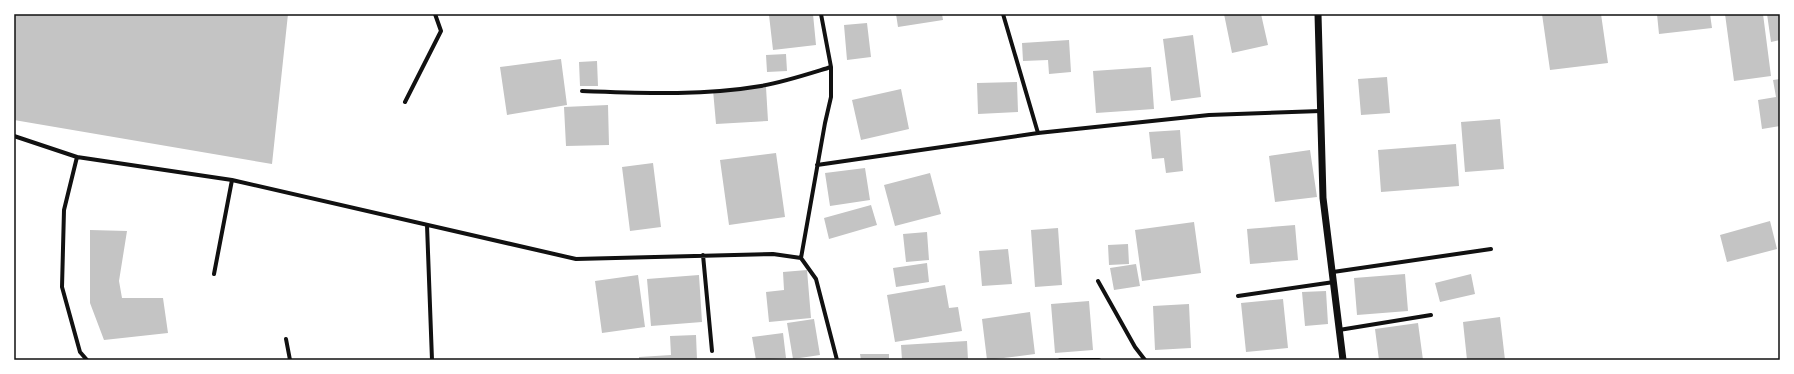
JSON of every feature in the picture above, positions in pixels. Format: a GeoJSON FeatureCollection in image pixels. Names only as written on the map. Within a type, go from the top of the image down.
{"type":"FeatureCollection","features":[{"type":"Feature","properties":{"kind":"street"},"geometry":{"type":"LineString","coordinates":[[405,102],[441,31],[435,14]]}},
{"type":"Feature","properties":{"kind":"street"},"geometry":{"type":"LineString","coordinates":[[801,258],[817,165],[831,97],[831,67],[821,14]]}},
{"type":"Feature","properties":{"kind":"street"},"geometry":{"type":"LineString","coordinates":[[1003,14],[1038,132]]}},
{"type":"Feature","properties":{"kind":"street"},"geometry":{"type":"LineString","coordinates":[[1318,14],[1323,198],[1333,272],[1338,330],[1343,360]]}},
{"type":"Feature","properties":{"kind":"street"},"geometry":{"type":"LineString","coordinates":[[582,91],[641,93],[722,90],[761,86],[831,67]]}},
{"type":"Feature","properties":{"kind":"street"},"geometry":{"type":"LineString","coordinates":[[817,165],[1038,132],[1209,115],[1321,111]]}},
{"type":"Feature","properties":{"kind":"street"},"geometry":{"type":"LineString","coordinates":[[14,136],[77,157],[232,180],[576,259],[773,254],[801,258],[816,278],[838,360]]}},
{"type":"Feature","properties":{"kind":"street"},"geometry":{"type":"LineString","coordinates":[[77,157],[64,210],[62,287],[80,352],[87,360]]}},
{"type":"Feature","properties":{"kind":"street"},"geometry":{"type":"LineString","coordinates":[[214,274],[232,180]]}},
{"type":"Feature","properties":{"kind":"street"},"geometry":{"type":"LineString","coordinates":[[427,225],[432,360]]}},
{"type":"Feature","properties":{"kind":"street"},"geometry":{"type":"LineString","coordinates":[[1333,272],[1491,249]]}},
{"type":"Feature","properties":{"kind":"street"},"geometry":{"type":"LineString","coordinates":[[703,255],[712,352]]}},
{"type":"Feature","properties":{"kind":"street"},"geometry":{"type":"LineString","coordinates":[[1098,281],[1135,347],[1145,360]]}},
{"type":"Feature","properties":{"kind":"street"},"geometry":{"type":"LineString","coordinates":[[1238,296],[1334,282]]}},
{"type":"Feature","properties":{"kind":"street"},"geometry":{"type":"LineString","coordinates":[[1338,330],[1431,315]]}},
{"type":"Feature","properties":{"kind":"street"},"geometry":{"type":"LineString","coordinates":[[286,339],[290,360]]}},
{"type":"Feature","properties":{"kind":"street"},"geometry":{"type":"LineString","coordinates":[[1060,360],[1099,360]]}},
{"type":"Feature","properties":{"kind":"building"},"geometry":{"type":"Polygon","coordinates":[[[21,14],[288,14],[272,164],[14,120],[14,16],[21,14]]]}},
{"type":"Feature","properties":{"kind":"building"},"geometry":{"type":"Polygon","coordinates":[[[813,14],[816,45],[773,50],[769,15],[813,14]]]}},
{"type":"Feature","properties":{"kind":"building"},"geometry":{"type":"Polygon","coordinates":[[[896,14],[942,14],[943,20],[898,27],[896,14]]]}},
{"type":"Feature","properties":{"kind":"building"},"geometry":{"type":"Polygon","coordinates":[[[1224,14],[1261,14],[1268,45],[1232,53],[1224,14]]]}},
{"type":"Feature","properties":{"kind":"building"},"geometry":{"type":"Polygon","coordinates":[[[1542,14],[1601,14],[1608,63],[1550,70],[1542,14]]]}},
{"type":"Feature","properties":{"kind":"building"},"geometry":{"type":"Polygon","coordinates":[[[1657,14],[1710,14],[1712,28],[1659,34],[1657,14]]]}},
{"type":"Feature","properties":{"kind":"building"},"geometry":{"type":"Polygon","coordinates":[[[1725,14],[1763,14],[1771,76],[1734,81],[1725,14]]]}},
{"type":"Feature","properties":{"kind":"building"},"geometry":{"type":"Polygon","coordinates":[[[1767,14],[1780,14],[1780,40],[1771,42],[1767,14]]]}},
{"type":"Feature","properties":{"kind":"building"},"geometry":{"type":"Polygon","coordinates":[[[867,23],[871,57],[847,60],[844,25],[867,23]]]}},
{"type":"Feature","properties":{"kind":"building"},"geometry":{"type":"Polygon","coordinates":[[[1193,35],[1201,97],[1171,101],[1163,39],[1193,35]]]}},
{"type":"Feature","properties":{"kind":"building"},"geometry":{"type":"Polygon","coordinates":[[[1069,40],[1071,72],[1049,74],[1048,60],[1023,61],[1022,43],[1069,40]]]}},
{"type":"Feature","properties":{"kind":"building"},"geometry":{"type":"Polygon","coordinates":[[[786,54],[787,71],[767,72],[766,55],[786,54]]]}},
{"type":"Feature","properties":{"kind":"building"},"geometry":{"type":"Polygon","coordinates":[[[561,59],[567,105],[507,115],[500,67],[561,59]]]}},
{"type":"Feature","properties":{"kind":"building"},"geometry":{"type":"Polygon","coordinates":[[[597,61],[598,86],[580,86],[579,62],[597,61]]]}},
{"type":"Feature","properties":{"kind":"building"},"geometry":{"type":"Polygon","coordinates":[[[1151,67],[1154,109],[1096,113],[1093,71],[1151,67]]]}},
{"type":"Feature","properties":{"kind":"building"},"geometry":{"type":"Polygon","coordinates":[[[1387,77],[1390,113],[1361,115],[1358,79],[1387,77]]]}},
{"type":"Feature","properties":{"kind":"building"},"geometry":{"type":"Polygon","coordinates":[[[1780,79],[1780,126],[1762,129],[1758,100],[1776,97],[1773,80],[1780,79]]]}},
{"type":"Feature","properties":{"kind":"building"},"geometry":{"type":"Polygon","coordinates":[[[1017,82],[1018,112],[978,114],[977,83],[1017,82]]]}},
{"type":"Feature","properties":{"kind":"building"},"geometry":{"type":"Polygon","coordinates":[[[766,87],[768,121],[716,124],[713,90],[766,87]]]}},
{"type":"Feature","properties":{"kind":"building"},"geometry":{"type":"Polygon","coordinates":[[[901,89],[909,129],[861,140],[852,100],[901,89]]]}},
{"type":"Feature","properties":{"kind":"building"},"geometry":{"type":"Polygon","coordinates":[[[608,105],[609,145],[566,146],[564,107],[608,105]]]}},
{"type":"Feature","properties":{"kind":"building"},"geometry":{"type":"Polygon","coordinates":[[[1500,119],[1504,169],[1465,172],[1461,122],[1500,119]]]}},
{"type":"Feature","properties":{"kind":"building"},"geometry":{"type":"Polygon","coordinates":[[[1180,130],[1183,171],[1166,173],[1164,158],[1152,159],[1149,132],[1180,130]]]}},
{"type":"Feature","properties":{"kind":"building"},"geometry":{"type":"Polygon","coordinates":[[[1456,144],[1459,186],[1381,192],[1378,150],[1456,144]]]}},
{"type":"Feature","properties":{"kind":"building"},"geometry":{"type":"Polygon","coordinates":[[[1310,150],[1317,197],[1275,202],[1269,156],[1310,150]]]}},
{"type":"Feature","properties":{"kind":"building"},"geometry":{"type":"Polygon","coordinates":[[[776,153],[785,217],[729,225],[720,160],[776,153]]]}},
{"type":"Feature","properties":{"kind":"building"},"geometry":{"type":"Polygon","coordinates":[[[653,163],[661,227],[630,231],[622,167],[653,163]]]}},
{"type":"Feature","properties":{"kind":"building"},"geometry":{"type":"Polygon","coordinates":[[[865,168],[870,200],[830,206],[825,173],[865,168]]]}},
{"type":"Feature","properties":{"kind":"building"},"geometry":{"type":"Polygon","coordinates":[[[930,173],[941,214],[895,226],[884,185],[930,173]]]}},
{"type":"Feature","properties":{"kind":"building"},"geometry":{"type":"Polygon","coordinates":[[[871,205],[877,225],[829,239],[824,218],[871,205]]]}},
{"type":"Feature","properties":{"kind":"building"},"geometry":{"type":"Polygon","coordinates":[[[1770,221],[1777,249],[1727,262],[1720,235],[1770,221]]]}},
{"type":"Feature","properties":{"kind":"building"},"geometry":{"type":"Polygon","coordinates":[[[1194,222],[1201,273],[1142,281],[1135,230],[1194,222]]]}},
{"type":"Feature","properties":{"kind":"building"},"geometry":{"type":"Polygon","coordinates":[[[1295,225],[1298,260],[1250,264],[1247,229],[1295,225]]]}},
{"type":"Feature","properties":{"kind":"building"},"geometry":{"type":"Polygon","coordinates":[[[1058,228],[1062,285],[1035,287],[1031,230],[1058,228]]]}},
{"type":"Feature","properties":{"kind":"building"},"geometry":{"type":"Polygon","coordinates":[[[90,230],[127,231],[119,281],[122,298],[163,298],[168,333],[104,340],[90,303],[90,230]]]}},
{"type":"Feature","properties":{"kind":"building"},"geometry":{"type":"Polygon","coordinates":[[[927,232],[929,260],[906,262],[903,234],[927,232]]]}},
{"type":"Feature","properties":{"kind":"building"},"geometry":{"type":"Polygon","coordinates":[[[1128,244],[1129,264],[1109,265],[1108,245],[1128,244]]]}},
{"type":"Feature","properties":{"kind":"building"},"geometry":{"type":"Polygon","coordinates":[[[1008,249],[1012,284],[982,286],[979,251],[1008,249]]]}},
{"type":"Feature","properties":{"kind":"building"},"geometry":{"type":"Polygon","coordinates":[[[927,263],[929,282],[896,287],[893,268],[927,263]]]}},
{"type":"Feature","properties":{"kind":"building"},"geometry":{"type":"Polygon","coordinates":[[[1136,264],[1140,286],[1114,290],[1110,268],[1136,264]]]}},
{"type":"Feature","properties":{"kind":"building"},"geometry":{"type":"Polygon","coordinates":[[[807,270],[811,318],[769,322],[766,292],[784,290],[783,272],[807,270]]]}},
{"type":"Feature","properties":{"kind":"building"},"geometry":{"type":"Polygon","coordinates":[[[1405,274],[1408,311],[1357,315],[1354,278],[1405,274]]]}},
{"type":"Feature","properties":{"kind":"building"},"geometry":{"type":"Polygon","coordinates":[[[1471,274],[1475,294],[1440,302],[1435,283],[1471,274]]]}},
{"type":"Feature","properties":{"kind":"building"},"geometry":{"type":"Polygon","coordinates":[[[638,275],[645,327],[602,333],[595,281],[638,275]]]}},
{"type":"Feature","properties":{"kind":"building"},"geometry":{"type":"Polygon","coordinates":[[[699,275],[702,322],[651,326],[647,279],[699,275]]]}},
{"type":"Feature","properties":{"kind":"building"},"geometry":{"type":"Polygon","coordinates":[[[945,285],[949,308],[958,307],[962,331],[895,342],[887,295],[945,285]]]}},
{"type":"Feature","properties":{"kind":"building"},"geometry":{"type":"Polygon","coordinates":[[[1326,291],[1328,324],[1305,326],[1302,292],[1326,291]]]}},
{"type":"Feature","properties":{"kind":"building"},"geometry":{"type":"Polygon","coordinates":[[[1283,299],[1288,348],[1246,352],[1241,303],[1283,299]]]}},
{"type":"Feature","properties":{"kind":"building"},"geometry":{"type":"Polygon","coordinates":[[[1089,301],[1093,350],[1055,353],[1051,304],[1089,301]]]}},
{"type":"Feature","properties":{"kind":"building"},"geometry":{"type":"Polygon","coordinates":[[[1189,304],[1191,348],[1155,350],[1153,306],[1189,304]]]}},
{"type":"Feature","properties":{"kind":"building"},"geometry":{"type":"Polygon","coordinates":[[[1030,312],[1035,354],[987,360],[982,319],[1030,312]]]}},
{"type":"Feature","properties":{"kind":"building"},"geometry":{"type":"Polygon","coordinates":[[[1500,317],[1505,360],[1467,360],[1463,322],[1500,317]]]}},
{"type":"Feature","properties":{"kind":"building"},"geometry":{"type":"Polygon","coordinates":[[[814,319],[820,355],[793,359],[787,323],[814,319]]]}},
{"type":"Feature","properties":{"kind":"building"},"geometry":{"type":"Polygon","coordinates":[[[1418,323],[1423,360],[1379,360],[1375,329],[1418,323]]]}},
{"type":"Feature","properties":{"kind":"building"},"geometry":{"type":"Polygon","coordinates":[[[783,333],[786,358],[756,360],[752,337],[783,333]]]}},
{"type":"Feature","properties":{"kind":"building"},"geometry":{"type":"Polygon","coordinates":[[[696,335],[697,360],[639,360],[639,357],[671,355],[670,336],[696,335]]]}},
{"type":"Feature","properties":{"kind":"building"},"geometry":{"type":"Polygon","coordinates":[[[967,341],[968,360],[902,360],[901,345],[967,341]]]}},
{"type":"Feature","properties":{"kind":"building"},"geometry":{"type":"Polygon","coordinates":[[[860,354],[889,354],[889,360],[861,360],[860,354]]]}}]}
